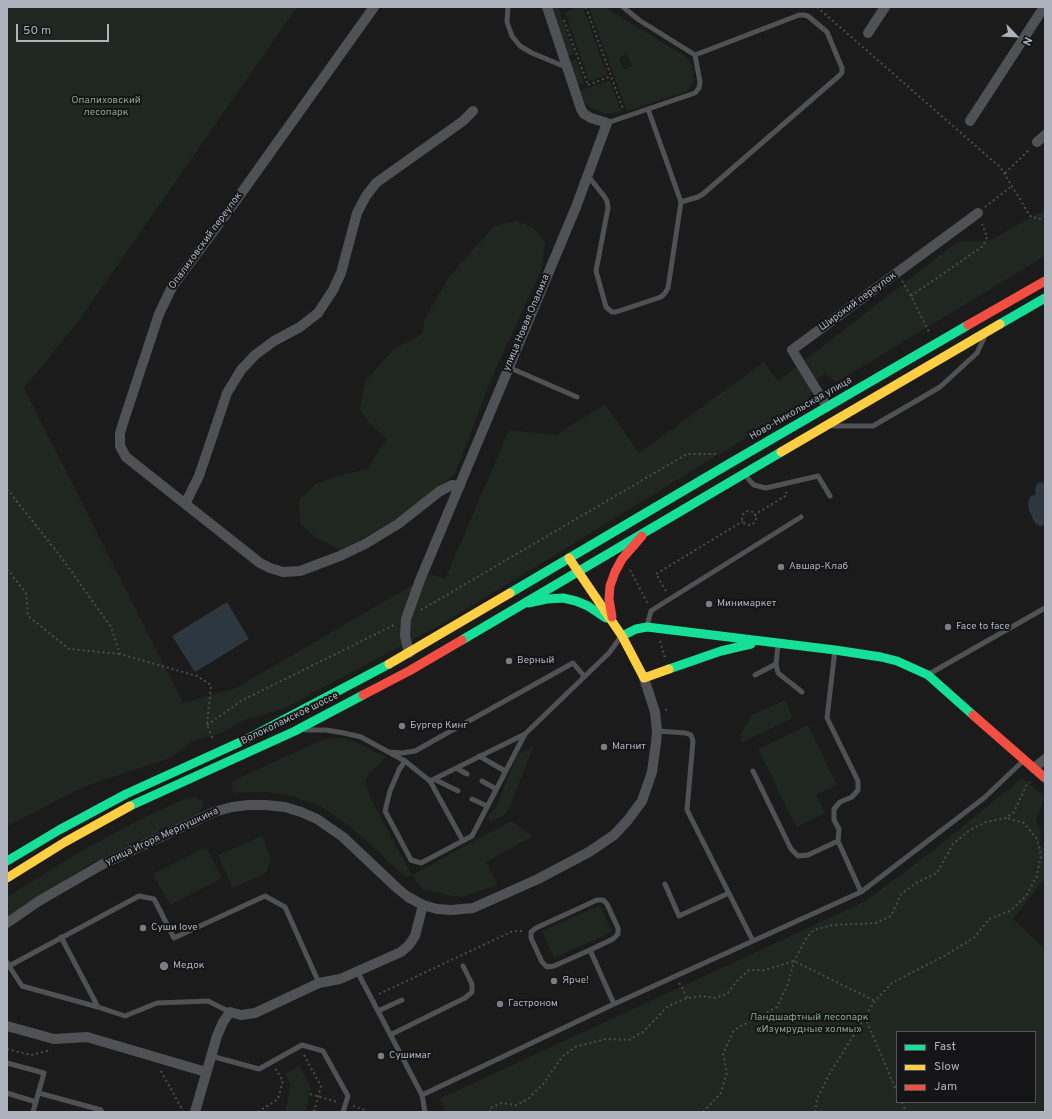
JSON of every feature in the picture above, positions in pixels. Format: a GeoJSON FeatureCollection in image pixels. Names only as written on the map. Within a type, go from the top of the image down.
{"type":"FeatureCollection","features":[{"type":"Feature","properties":{"kind":"main road","name":"Ново-Никольская улица"},"geometry":{"type":"LineString","coordinates":[[570,558],[1045,281]]}},
{"type":"Feature","properties":{"kind":"main road"},"geometry":{"type":"LineString","coordinates":[[579,572],[1045,298]]}},
{"type":"Feature","properties":{"kind":"main road"},"geometry":{"type":"LineString","coordinates":[[614,625],[608,599],[610,586],[622,559],[644,534]]}},
{"type":"Feature","properties":{"kind":"main road","name":"улица Игоря Мерлушкина"},"geometry":{"type":"LineString","coordinates":[[570,558],[622,636],[644,678]]}},
{"type":"Feature","properties":{"kind":"main road","name":"Волоколамское шоссе"},"geometry":{"type":"LineString","coordinates":[[8,861],[59,830],[120,797],[263,731],[340,691],[409,653],[570,558]]}},
{"type":"Feature","properties":{"kind":"main road","name":"Волоколамское шоссе"},"geometry":{"type":"LineString","coordinates":[[7,878],[131,806],[296,731],[409,671],[579,572]]}},
{"type":"Feature","properties":{"kind":"main road"},"geometry":{"type":"LineString","coordinates":[[526,603],[563,598],[576,601],[588,606],[614,625]]}},
{"type":"Feature","properties":{"kind":"main road"},"geometry":{"type":"LineString","coordinates":[[622,636],[636,629],[647,627],[835,650],[897,661],[928,675],[1039,773]]}},
{"type":"Feature","properties":{"kind":"main road"},"geometry":{"type":"LineString","coordinates":[[644,678],[721,651],[766,642]]}},
{"type":"Feature","properties":{"kind":"street","name":"Опалиховский переулок"},"geometry":{"type":"LineString","coordinates":[[374,7],[232,206],[172,287],[159,314],[124,420],[120,433],[120,446],[126,457],[260,562],[270,568],[283,572],[300,570],[340,556],[365,544],[398,524],[440,490],[452,485],[460,486]]}},
{"type":"Feature","properties":{"kind":"street"},"geometry":{"type":"LineString","coordinates":[[547,7],[584,114],[590,118],[607,123]]}},
{"type":"Feature","properties":{"kind":"street"},"geometry":{"type":"LineString","coordinates":[[868,33],[885,7]]}},
{"type":"Feature","properties":{"kind":"street"},"geometry":{"type":"LineString","coordinates":[[970,121],[1044,7]]}},
{"type":"Feature","properties":{"kind":"street"},"geometry":{"type":"LineString","coordinates":[[185,504],[199,476],[227,393],[241,370],[254,355],[318,313],[342,273],[357,213],[366,196],[376,183],[463,121],[473,111]]}},
{"type":"Feature","properties":{"kind":"street","name":"улица Новая Опалиха"},"geometry":{"type":"LineString","coordinates":[[409,653],[404,636],[406,619],[420,580],[588,176],[607,123]]}},
{"type":"Feature","properties":{"kind":"street"},"geometry":{"type":"LineString","coordinates":[[1036,142],[1045,134]]}},
{"type":"Feature","properties":{"kind":"street","name":"Широкий переулок"},"geometry":{"type":"LineString","coordinates":[[827,407],[792,350],[978,213]]}},
{"type":"Feature","properties":{"kind":"street","name":"улица Игоря Мерлушкина"},"geometry":{"type":"LineString","coordinates":[[7,923],[40,901],[102,864],[214,812],[232,807],[248,805],[285,807],[317,819],[343,837],[408,897],[423,905],[436,909],[451,910],[473,908],[538,879],[589,852],[614,835],[628,820],[642,801],[652,772],[657,731],[655,712],[644,678]]}},
{"type":"Feature","properties":{"kind":"street"},"geometry":{"type":"LineString","coordinates":[[1039,773],[1045,759]]}},
{"type":"Feature","properties":{"kind":"street"},"geometry":{"type":"LineString","coordinates":[[195,1112],[216,1036],[230,1012],[240,1015],[255,1013],[319,983],[340,979],[400,952],[410,945],[423,905]]}},
{"type":"Feature","properties":{"kind":"street"},"geometry":{"type":"LineString","coordinates":[[7,1026],[54,1039],[87,1037],[206,1072]]}},
{"type":"Feature","properties":{"kind":"lane"},"geometry":{"type":"LineString","coordinates":[[508,7],[507,22],[512,36],[520,46],[532,53],[568,68]]}},
{"type":"Feature","properties":{"kind":"lane"},"geometry":{"type":"LineString","coordinates":[[607,123],[695,93],[699,88],[700,82],[695,55],[640,20],[623,7]]}},
{"type":"Feature","properties":{"kind":"lane"},"geometry":{"type":"LineString","coordinates":[[681,202],[703,194],[840,76],[842,72],[842,68],[827,32],[804,14],[695,55]]}},
{"type":"Feature","properties":{"kind":"lane"},"geometry":{"type":"LineString","coordinates":[[588,176],[607,201],[608,208],[596,271],[606,307],[612,312],[616,312],[661,297],[668,288],[681,202],[648,109]]}},
{"type":"Feature","properties":{"kind":"lane"},"geometry":{"type":"LineString","coordinates":[[824,427],[873,426],[940,387],[977,353],[987,331]]}},
{"type":"Feature","properties":{"kind":"lane"},"geometry":{"type":"LineString","coordinates":[[508,367],[577,396]]}},
{"type":"Feature","properties":{"kind":"lane"},"geometry":{"type":"LineString","coordinates":[[746,474],[749,480],[759,487],[766,488],[818,476],[830,496]]}},
{"type":"Feature","properties":{"kind":"lane"},"geometry":{"type":"LineString","coordinates":[[647,627],[652,611],[670,598],[801,517]]}},
{"type":"Feature","properties":{"kind":"lane"},"geometry":{"type":"LineString","coordinates":[[928,675],[1045,608]]}},
{"type":"Feature","properties":{"kind":"lane"},"geometry":{"type":"LineString","coordinates":[[405,761],[390,790],[385,810],[411,860],[421,863],[472,836],[525,734],[609,653],[622,636]]}},
{"type":"Feature","properties":{"kind":"lane"},"geometry":{"type":"LineString","coordinates":[[778,644],[776,664],[778,673],[802,692]]}},
{"type":"Feature","properties":{"kind":"lane"},"geometry":{"type":"LineString","coordinates":[[835,650],[827,718],[858,781],[858,790],[852,797],[840,802],[834,809],[834,820],[839,829],[838,841],[861,892]]}},
{"type":"Feature","properties":{"kind":"lane"},"geometry":{"type":"LineString","coordinates":[[389,752],[402,753],[415,751],[573,663],[584,676]]}},
{"type":"Feature","properties":{"kind":"lane"},"geometry":{"type":"LineString","coordinates":[[755,675],[776,664]]}},
{"type":"Feature","properties":{"kind":"lane"},"geometry":{"type":"LineString","coordinates":[[296,731],[326,730],[361,737],[405,761],[432,780],[458,791]]}},
{"type":"Feature","properties":{"kind":"lane"},"geometry":{"type":"LineString","coordinates":[[657,731],[686,733],[691,736],[694,741],[687,810],[753,941]]}},
{"type":"Feature","properties":{"kind":"lane"},"geometry":{"type":"LineString","coordinates":[[432,780],[525,734]]}},
{"type":"Feature","properties":{"kind":"lane"},"geometry":{"type":"LineString","coordinates":[[479,756],[505,771]]}},
{"type":"Feature","properties":{"kind":"lane"},"geometry":{"type":"LineString","coordinates":[[422,1095],[614,1004],[861,892],[984,798],[1025,760]]}},
{"type":"Feature","properties":{"kind":"lane"},"geometry":{"type":"LineString","coordinates":[[456,768],[467,774]]}},
{"type":"Feature","properties":{"kind":"lane"},"geometry":{"type":"LineString","coordinates":[[752,771],[791,849],[798,856],[808,855],[838,841]]}},
{"type":"Feature","properties":{"kind":"lane"},"geometry":{"type":"LineString","coordinates":[[432,780],[463,841]]}},
{"type":"Feature","properties":{"kind":"lane"},"geometry":{"type":"LineString","coordinates":[[482,781],[496,789]]}},
{"type":"Feature","properties":{"kind":"lane"},"geometry":{"type":"LineString","coordinates":[[472,799],[487,806]]}},
{"type":"Feature","properties":{"kind":"lane"},"geometry":{"type":"LineString","coordinates":[[665,884],[679,916],[729,894]]}},
{"type":"Feature","properties":{"kind":"lane"},"geometry":{"type":"LineString","coordinates":[[230,1012],[208,1001],[157,1003],[125,1016],[22,986],[8,964],[139,896],[154,899],[174,938],[265,896],[285,907],[319,983]]}},
{"type":"Feature","properties":{"kind":"lane"},"geometry":{"type":"LineString","coordinates":[[597,900],[603,900],[607,904],[618,928],[618,934],[613,939],[590,950],[554,966],[547,967],[542,962],[531,938],[531,932],[536,928],[597,900]]}},
{"type":"Feature","properties":{"kind":"lane"},"geometry":{"type":"LineString","coordinates":[[61,937],[98,1007]]}},
{"type":"Feature","properties":{"kind":"lane"},"geometry":{"type":"LineString","coordinates":[[590,950],[614,1004]]}},
{"type":"Feature","properties":{"kind":"lane"},"geometry":{"type":"LineString","coordinates":[[390,1034],[465,998],[472,992],[472,984],[463,966]]}},
{"type":"Feature","properties":{"kind":"lane"},"geometry":{"type":"LineString","coordinates":[[357,971],[422,1095],[425,1112]]}},
{"type":"Feature","properties":{"kind":"lane"},"geometry":{"type":"LineString","coordinates":[[378,1011],[402,1000]]}},
{"type":"Feature","properties":{"kind":"lane"},"geometry":{"type":"LineString","coordinates":[[211,1056],[259,1069],[302,1045],[323,1050],[348,1096],[343,1112]]}},
{"type":"Feature","properties":{"kind":"lane"},"geometry":{"type":"LineString","coordinates":[[7,1063],[44,1074],[33,1112]]}},
{"type":"Feature","properties":{"kind":"lane"},"geometry":{"type":"LineString","coordinates":[[7,1093],[36,1102]]}},
{"type":"Feature","properties":{"kind":"lane"},"geometry":{"type":"LineString","coordinates":[[38,1093],[101,1110],[102,1112]]}},
{"type":"Feature","properties":{"kind":"path"},"geometry":{"type":"LineString","coordinates":[[586,7],[626,116]]}},
{"type":"Feature","properties":{"kind":"path"},"geometry":{"type":"LineString","coordinates":[[816,7],[1001,168],[1030,216],[1039,219],[1045,217]]}},
{"type":"Feature","properties":{"kind":"path"},"geometry":{"type":"LineString","coordinates":[[564,19],[588,85]]}},
{"type":"Feature","properties":{"kind":"path"},"geometry":{"type":"LineString","coordinates":[[575,90],[611,76]]}},
{"type":"Feature","properties":{"kind":"path"},"geometry":{"type":"LineString","coordinates":[[1005,173],[1036,142]]}},
{"type":"Feature","properties":{"kind":"path"},"geometry":{"type":"LineString","coordinates":[[911,296],[983,246],[987,237],[978,213],[1012,186]]}},
{"type":"Feature","properties":{"kind":"path"},"geometry":{"type":"LineString","coordinates":[[897,273],[911,296],[931,337]]}},
{"type":"Feature","properties":{"kind":"path"},"geometry":{"type":"LineString","coordinates":[[207,725],[241,700],[406,619],[687,454],[721,454]]}},
{"type":"Feature","properties":{"kind":"path"},"geometry":{"type":"LineString","coordinates":[[754,514],[786,495],[786,483]]}},
{"type":"Feature","properties":{"kind":"path"},"geometry":{"type":"LineString","coordinates":[[7,489],[61,557],[111,627],[120,654]]}},
{"type":"Feature","properties":{"kind":"path"},"geometry":{"type":"LineString","coordinates":[[743,522],[743,515],[745,512],[754,514]]}},
{"type":"Feature","properties":{"kind":"path"},"geometry":{"type":"LineString","coordinates":[[743,522],[752,524],[755,520],[754,514]]}},
{"type":"Feature","properties":{"kind":"path"},"geometry":{"type":"LineString","coordinates":[[670,598],[656,574],[743,522]]}},
{"type":"Feature","properties":{"kind":"path"},"geometry":{"type":"LineString","coordinates":[[629,568],[652,611]]}},
{"type":"Feature","properties":{"kind":"path"},"geometry":{"type":"LineString","coordinates":[[7,569],[26,594],[28,616],[68,649],[120,654],[197,676],[211,685],[207,725],[213,740],[214,754]]}},
{"type":"Feature","properties":{"kind":"path"},"geometry":{"type":"LineString","coordinates":[[659,638],[666,661]]}},
{"type":"Feature","properties":{"kind":"path"},"geometry":{"type":"LineString","coordinates":[[703,1112],[722,1093],[726,1072],[723,1054],[734,1030],[777,1007],[788,984],[794,961],[807,937],[814,930],[832,925],[876,923],[891,916],[901,894],[916,883],[937,873],[953,844],[970,830],[986,822],[1006,818],[1014,812],[1026,786],[1039,773]]}},
{"type":"Feature","properties":{"kind":"path"},"geometry":{"type":"LineString","coordinates":[[815,1112],[817,1099],[830,1073],[875,1001],[892,983],[946,955],[975,937],[989,919],[1010,911],[1026,896],[1036,876],[1041,855],[1037,839],[1024,823],[1006,818]]}},
{"type":"Feature","properties":{"kind":"path"},"geometry":{"type":"LineString","coordinates":[[371,998],[513,931],[531,932]]}},
{"type":"Feature","properties":{"kind":"path"},"geometry":{"type":"LineString","coordinates":[[490,1112],[490,1108],[502,1103],[516,1105],[528,1099],[544,1083],[562,1057],[575,1047],[606,1039],[629,1040],[643,1032],[668,1006],[687,998],[702,996],[715,998],[727,994],[737,981],[749,970],[765,970],[794,961],[875,1001]]}},
{"type":"Feature","properties":{"kind":"path"},"geometry":{"type":"LineString","coordinates":[[673,977],[682,987],[687,998]]}},
{"type":"Feature","properties":{"kind":"path"},"geometry":{"type":"LineString","coordinates":[[865,1016],[896,1090]]}},
{"type":"Feature","properties":{"kind":"path"},"geometry":{"type":"LineString","coordinates":[[299,1047],[321,1086],[314,1112]]}},
{"type":"Feature","properties":{"kind":"path"},"geometry":{"type":"LineString","coordinates":[[7,1049],[31,1055],[52,1050]]}},
{"type":"Feature","properties":{"kind":"path"},"geometry":{"type":"LineString","coordinates":[[258,1112],[278,1099],[282,1081],[271,1062]]}},
{"type":"Feature","properties":{"kind":"path"},"geometry":{"type":"LineString","coordinates":[[160,1067],[184,1112]]}},
{"type":"Feature","properties":{"kind":"green space","name":"Опалиховский лесопарк"},"geometry":{"type":"Polygon","coordinates":[[[7,7],[297,7],[78,322],[24,388],[183,703],[236,688],[431,574],[445,579],[509,430],[556,435],[605,404],[639,453],[764,362],[778,381],[957,242],[991,240],[1035,215],[1045,211],[1045,256],[837,382],[825,374],[811,383],[811,398],[442,624],[285,708],[245,720],[223,732],[191,742],[171,758],[83,787],[7,826],[7,7]]]}},
{"type":"Feature","properties":{"kind":"green space"},"geometry":{"type":"Polygon","coordinates":[[[550,7],[558,7],[574,54],[567,56],[550,7]]]}},
{"type":"Feature","properties":{"kind":"green space"},"geometry":{"type":"Polygon","coordinates":[[[578,7],[583,7],[607,75],[589,81],[565,12],[578,7]]]}},
{"type":"Feature","properties":{"kind":"green space"},"geometry":{"type":"Polygon","coordinates":[[[589,7],[607,7],[611,11],[685,56],[692,65],[694,80],[688,91],[627,111],[589,7]],[[627,54],[619,58],[623,69],[632,66],[627,54]]]}},
{"type":"Feature","properties":{"kind":"green space"},"geometry":{"type":"Polygon","coordinates":[[[576,59],[584,83],[577,85],[569,61],[576,59]]]}},
{"type":"Feature","properties":{"kind":"green space"},"geometry":{"type":"Polygon","coordinates":[[[610,80],[621,111],[606,114],[589,107],[584,101],[580,91],[610,80]]]}},
{"type":"Feature","properties":{"kind":"green space"},"geometry":{"type":"Polygon","coordinates":[[[516,221],[534,228],[545,243],[541,271],[492,377],[455,474],[394,520],[341,551],[315,537],[300,523],[299,500],[316,484],[338,476],[367,469],[387,439],[370,424],[360,410],[365,381],[394,349],[422,334],[425,319],[448,278],[494,226],[516,221]]]}},
{"type":"Feature","properties":{"kind":"green space"},"geometry":{"type":"Polygon","coordinates":[[[785,700],[793,718],[742,742],[740,736],[752,715],[785,700]]]}},
{"type":"Feature","properties":{"kind":"green space"},"geometry":{"type":"Polygon","coordinates":[[[808,725],[837,785],[816,795],[825,813],[796,827],[758,749],[808,725]]]}},
{"type":"Feature","properties":{"kind":"green space"},"geometry":{"type":"Polygon","coordinates":[[[345,738],[386,757],[369,774],[365,782],[372,801],[412,875],[405,877],[351,827],[322,807],[292,796],[267,792],[234,793],[232,789],[231,784],[235,780],[324,739],[345,738]]]}},
{"type":"Feature","properties":{"kind":"green space"},"geometry":{"type":"Polygon","coordinates":[[[533,748],[509,809],[504,815],[490,822],[488,818],[489,814],[495,809],[518,754],[533,748]]]}},
{"type":"Feature","properties":{"kind":"green space","name":"Ландшафтный лесопарк «Изумрудные холмы»"},"geometry":{"type":"Polygon","coordinates":[[[1022,778],[1045,797],[1036,821],[1042,834],[1039,844],[1045,850],[1045,878],[1013,919],[1045,949],[1045,1112],[444,1112],[445,1108],[439,1099],[864,902],[935,849],[1022,778]]]}},
{"type":"Feature","properties":{"kind":"green space"},"geometry":{"type":"Polygon","coordinates":[[[195,797],[202,801],[203,807],[197,814],[89,865],[7,918],[7,897],[10,895],[76,854],[141,819],[187,798],[195,797]]]}},
{"type":"Feature","properties":{"kind":"green space"},"geometry":{"type":"Polygon","coordinates":[[[511,821],[533,836],[486,862],[498,885],[461,897],[422,889],[412,875],[511,821]]]}},
{"type":"Feature","properties":{"kind":"green space"},"geometry":{"type":"Polygon","coordinates":[[[262,836],[271,860],[266,873],[233,888],[218,855],[262,836]]]}},
{"type":"Feature","properties":{"kind":"green space"},"geometry":{"type":"Polygon","coordinates":[[[206,847],[222,878],[170,905],[153,874],[206,847]]]}},
{"type":"Feature","properties":{"kind":"green space"},"geometry":{"type":"Polygon","coordinates":[[[600,905],[612,932],[554,958],[542,931],[600,905]]]}},
{"type":"Feature","properties":{"kind":"green space"},"geometry":{"type":"Polygon","coordinates":[[[299,1066],[311,1088],[305,1112],[285,1112],[291,1086],[285,1074],[299,1066]]]}},
{"type":"Feature","properties":{"kind":"shaded area"},"geometry":{"type":"Polygon","coordinates":[[[1040,482],[1045,484],[1045,525],[1040,526],[1036,524],[1033,519],[1028,504],[1031,496],[1035,495],[1036,485],[1040,482]]]}},
{"type":"Feature","properties":{"kind":"shaded area"},"geometry":{"type":"Polygon","coordinates":[[[227,602],[249,639],[195,672],[172,636],[227,602]]]}},
{"type":"Feature","properties":{"kind":"traffic: fast"},"geometry":{"type":"LineString","coordinates":[[1000,324],[1045,298]]}},
{"type":"Feature","properties":{"kind":"traffic: fast"},"geometry":{"type":"LineString","coordinates":[[510,593],[968,325]]}},
{"type":"Feature","properties":{"kind":"traffic: fast"},"geometry":{"type":"LineString","coordinates":[[462,640],[781,452]]}},
{"type":"Feature","properties":{"kind":"traffic: fast"},"geometry":{"type":"LineString","coordinates":[[528,603],[547,599],[563,598],[588,606],[606,618]]}},
{"type":"Feature","properties":{"kind":"traffic: fast"},"geometry":{"type":"LineString","coordinates":[[622,636],[636,629],[647,627],[881,657],[897,661],[928,675],[973,715]]}},
{"type":"Feature","properties":{"kind":"traffic: fast"},"geometry":{"type":"LineString","coordinates":[[669,669],[721,651],[751,644]]}},
{"type":"Feature","properties":{"kind":"traffic: fast"},"geometry":{"type":"LineString","coordinates":[[7,861],[59,830],[126,794],[249,738],[389,664]]}},
{"type":"Feature","properties":{"kind":"traffic: fast"},"geometry":{"type":"LineString","coordinates":[[130,806],[295,731],[363,695]]}},
{"type":"Feature","properties":{"kind":"traffic: slow"},"geometry":{"type":"LineString","coordinates":[[781,452],[1000,324]]}},
{"type":"Feature","properties":{"kind":"traffic: slow"},"geometry":{"type":"LineString","coordinates":[[569,558],[622,636],[644,678],[669,669]]}},
{"type":"Feature","properties":{"kind":"traffic: slow"},"geometry":{"type":"LineString","coordinates":[[389,664],[510,593]]}},
{"type":"Feature","properties":{"kind":"traffic: slow"},"geometry":{"type":"LineString","coordinates":[[7,878],[65,842],[130,806]]}},
{"type":"Feature","properties":{"kind":"traffic: jam"},"geometry":{"type":"LineString","coordinates":[[968,325],[1045,281]]}},
{"type":"Feature","properties":{"kind":"traffic: jam"},"geometry":{"type":"LineString","coordinates":[[612,617],[609,599],[610,586],[615,572],[622,559],[642,536]]}},
{"type":"Feature","properties":{"kind":"traffic: jam"},"geometry":{"type":"LineString","coordinates":[[363,695],[409,671],[462,640]]}},
{"type":"Feature","properties":{"kind":"traffic: jam"},"geometry":{"type":"LineString","coordinates":[[973,715],[1045,778]]}},
{"type":"Feature","properties":{"kind":"place","name":"Авшар-Клаб"},"geometry":{"type":"Point","coordinates":[781,567]}},
{"type":"Feature","properties":{"kind":"place","name":"Минимаркет"},"geometry":{"type":"Point","coordinates":[709,604]}},
{"type":"Feature","properties":{"kind":"place","name":"Face to face"},"geometry":{"type":"Point","coordinates":[948,627]}},
{"type":"Feature","properties":{"kind":"place","name":"Верный"},"geometry":{"type":"Point","coordinates":[509,661]}},
{"type":"Feature","properties":{"kind":"place","name":"Бургер Кинг"},"geometry":{"type":"Point","coordinates":[402,726]}},
{"type":"Feature","properties":{"kind":"place","name":"Магнит"},"geometry":{"type":"Point","coordinates":[604,747]}},
{"type":"Feature","properties":{"kind":"place","name":"Суши love"},"geometry":{"type":"Point","coordinates":[143,928]}},
{"type":"Feature","properties":{"kind":"place","name":"Медок"},"geometry":{"type":"Point","coordinates":[164,966]}},
{"type":"Feature","properties":{"kind":"place","name":"Ярче!"},"geometry":{"type":"Point","coordinates":[554,981]}},
{"type":"Feature","properties":{"kind":"place","name":"Гастроном"},"geometry":{"type":"Point","coordinates":[500,1004]}},
{"type":"Feature","properties":{"kind":"place","name":"Сушимаг"},"geometry":{"type":"Point","coordinates":[381,1056]}}]}
